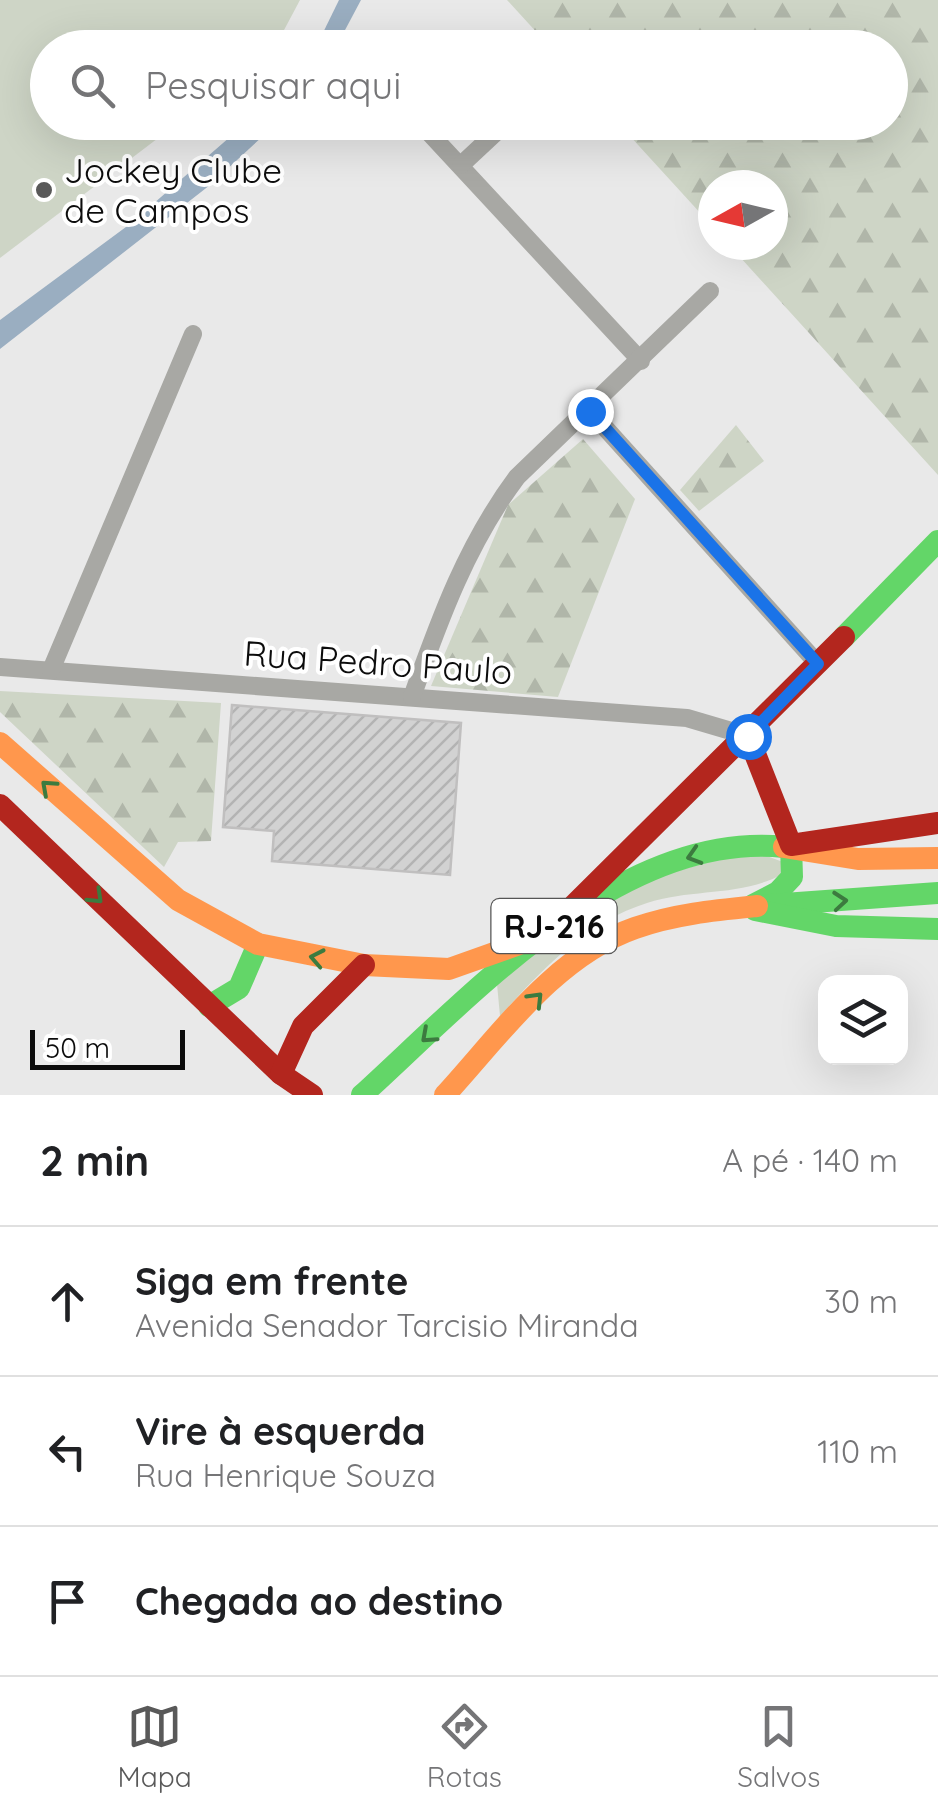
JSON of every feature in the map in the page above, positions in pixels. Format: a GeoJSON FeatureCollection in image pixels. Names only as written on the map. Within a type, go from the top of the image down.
{"type":"FeatureCollection","features":[{"type":"Feature","properties":{"kind":"main road"},"geometry":{"type":"LineString","coordinates":[[0,743],[178,900],[258,944],[364,965],[449,969],[543,933],[748,736],[938,541]]}},
{"type":"Feature","properties":{"kind":"main road"},"geometry":{"type":"LineString","coordinates":[[746,909],[786,884],[794,869],[791,845],[762,781],[748,736]]}},
{"type":"Feature","properties":{"kind":"main road"},"geometry":{"type":"LineString","coordinates":[[0,805],[282,1074],[312,1095]]}},
{"type":"Feature","properties":{"kind":"main road"},"geometry":{"type":"LineString","coordinates":[[791,845],[938,823]]}},
{"type":"Feature","properties":{"kind":"main road","name":"RJ-216"},"geometry":{"type":"LineString","coordinates":[[362,1095],[543,933],[632,881],[695,854],[791,845],[854,858],[938,858]]}},
{"type":"Feature","properties":{"kind":"main road","name":"RJ-216"},"geometry":{"type":"LineString","coordinates":[[444,1095],[551,983],[604,941],[656,921],[746,909],[938,893]]}},
{"type":"Feature","properties":{"kind":"main road"},"geometry":{"type":"LineString","coordinates":[[746,909],[836,926],[938,929]]}},
{"type":"Feature","properties":{"kind":"main road"},"geometry":{"type":"LineString","coordinates":[[209,1006],[239,988],[258,944]]}},
{"type":"Feature","properties":{"kind":"main road"},"geometry":{"type":"LineString","coordinates":[[282,1074],[301,1025],[317,1005],[364,965]]}},
{"type":"Feature","properties":{"kind":"street"},"geometry":{"type":"LineString","coordinates":[[437,140],[641,360]]}},
{"type":"Feature","properties":{"kind":"street"},"geometry":{"type":"LineString","coordinates":[[461,165],[488,140]]}},
{"type":"Feature","properties":{"kind":"street"},"geometry":{"type":"LineString","coordinates":[[412,697],[445,605],[493,509],[517,477],[590,411],[710,291]]}},
{"type":"Feature","properties":{"kind":"street"},"geometry":{"type":"LineString","coordinates":[[50,670],[193,334]]}},
{"type":"Feature","properties":{"kind":"street"},"geometry":{"type":"LineString","coordinates":[[590,411],[818,664]]}},
{"type":"Feature","properties":{"kind":"street","name":"Rua Pedro Paulo"},"geometry":{"type":"LineString","coordinates":[[0,667],[686,718],[748,736]]}},
{"type":"Feature","properties":{"kind":"green space","name":"Jockey Clube de Campos"},"geometry":{"type":"Polygon","coordinates":[[[0,0],[300,0],[284,30],[30,30],[30,140],[156,140],[0,258],[0,0]]]}},
{"type":"Feature","properties":{"kind":"green space"},"geometry":{"type":"Polygon","coordinates":[[[507,0],[938,0],[938,475],[743,260],[788,260],[788,170],[698,170],[698,211],[634,140],[908,140],[908,30],[534,30],[507,0]]]}},
{"type":"Feature","properties":{"kind":"green space"},"geometry":{"type":"Polygon","coordinates":[[[736,425],[764,461],[699,511],[680,490],[736,425]]]}},
{"type":"Feature","properties":{"kind":"green space"},"geometry":{"type":"Polygon","coordinates":[[[583,439],[635,499],[558,697],[431,686],[508,505],[583,439]]]}},
{"type":"Feature","properties":{"kind":"green space"},"geometry":{"type":"Polygon","coordinates":[[[0,691],[221,703],[211,841],[178,842],[164,867],[0,712],[0,691]]]}},
{"type":"Feature","properties":{"kind":"green space"},"geometry":{"type":"Polygon","coordinates":[[[751,850],[783,862],[783,874],[750,886],[664,898],[625,911],[566,949],[500,1016],[497,984],[522,958],[649,879],[751,850]]]}},
{"type":"Feature","properties":{"kind":"water"},"geometry":{"type":"Polygon","coordinates":[[[339,0],[361,0],[345,30],[324,30],[339,0]]]}},
{"type":"Feature","properties":{"kind":"water"},"geometry":{"type":"Polygon","coordinates":[[[226,140],[259,140],[210,185],[0,349],[0,320],[130,224],[226,140]]]}},
{"type":"Feature","properties":{"kind":"building"},"geometry":{"type":"Polygon","coordinates":[[[232,705],[461,723],[450,875],[272,861],[274,831],[223,827],[232,705]]]}},
{"type":"Feature","properties":{"kind":"traffic: fast"},"geometry":{"type":"LineString","coordinates":[[844,637],[938,541]]}},
{"type":"Feature","properties":{"kind":"traffic: fast"},"geometry":{"type":"LineString","coordinates":[[753,905],[778,892],[792,877],[791,845]]}},
{"type":"Feature","properties":{"kind":"traffic: fast"},"geometry":{"type":"LineString","coordinates":[[362,1095],[501,968],[553,927],[608,892],[665,865],[724,849],[784,847]]}},
{"type":"Feature","properties":{"kind":"traffic: fast"},"geometry":{"type":"LineString","coordinates":[[757,906],[938,893]]}},
{"type":"Feature","properties":{"kind":"traffic: fast"},"geometry":{"type":"LineString","coordinates":[[755,910],[836,926],[938,929]]}},
{"type":"Feature","properties":{"kind":"traffic: fast"},"geometry":{"type":"LineString","coordinates":[[209,1006],[239,988],[258,944]]}},
{"type":"Feature","properties":{"kind":"traffic: slow"},"geometry":{"type":"LineString","coordinates":[[0,743],[178,900],[258,944],[364,965],[449,969],[525,942]]}},
{"type":"Feature","properties":{"kind":"traffic: slow"},"geometry":{"type":"LineString","coordinates":[[784,847],[858,859],[938,858]]}},
{"type":"Feature","properties":{"kind":"traffic: slow"},"geometry":{"type":"LineString","coordinates":[[445,1095],[531,999],[579,957],[635,928],[665,919],[757,906]]}},
{"type":"Feature","properties":{"kind":"traffic: jam"},"geometry":{"type":"LineString","coordinates":[[574,905],[844,637]]}},
{"type":"Feature","properties":{"kind":"traffic: jam"},"geometry":{"type":"LineString","coordinates":[[748,736],[791,845],[938,823]]}},
{"type":"Feature","properties":{"kind":"traffic: jam"},"geometry":{"type":"LineString","coordinates":[[0,805],[281,1074],[312,1095]]}},
{"type":"Feature","properties":{"kind":"traffic: jam"},"geometry":{"type":"LineString","coordinates":[[281,1074],[303,1026],[364,965]]}},
{"type":"Feature","properties":{"kind":"place","name":"Jockey Clube de Campos"},"geometry":{"type":"Point","coordinates":[44,190]}},
{"type":"Feature","properties":{"kind":"route"},"geometry":{"type":"LineString","coordinates":[[590,411],[818,664],[748,736]]}}]}
